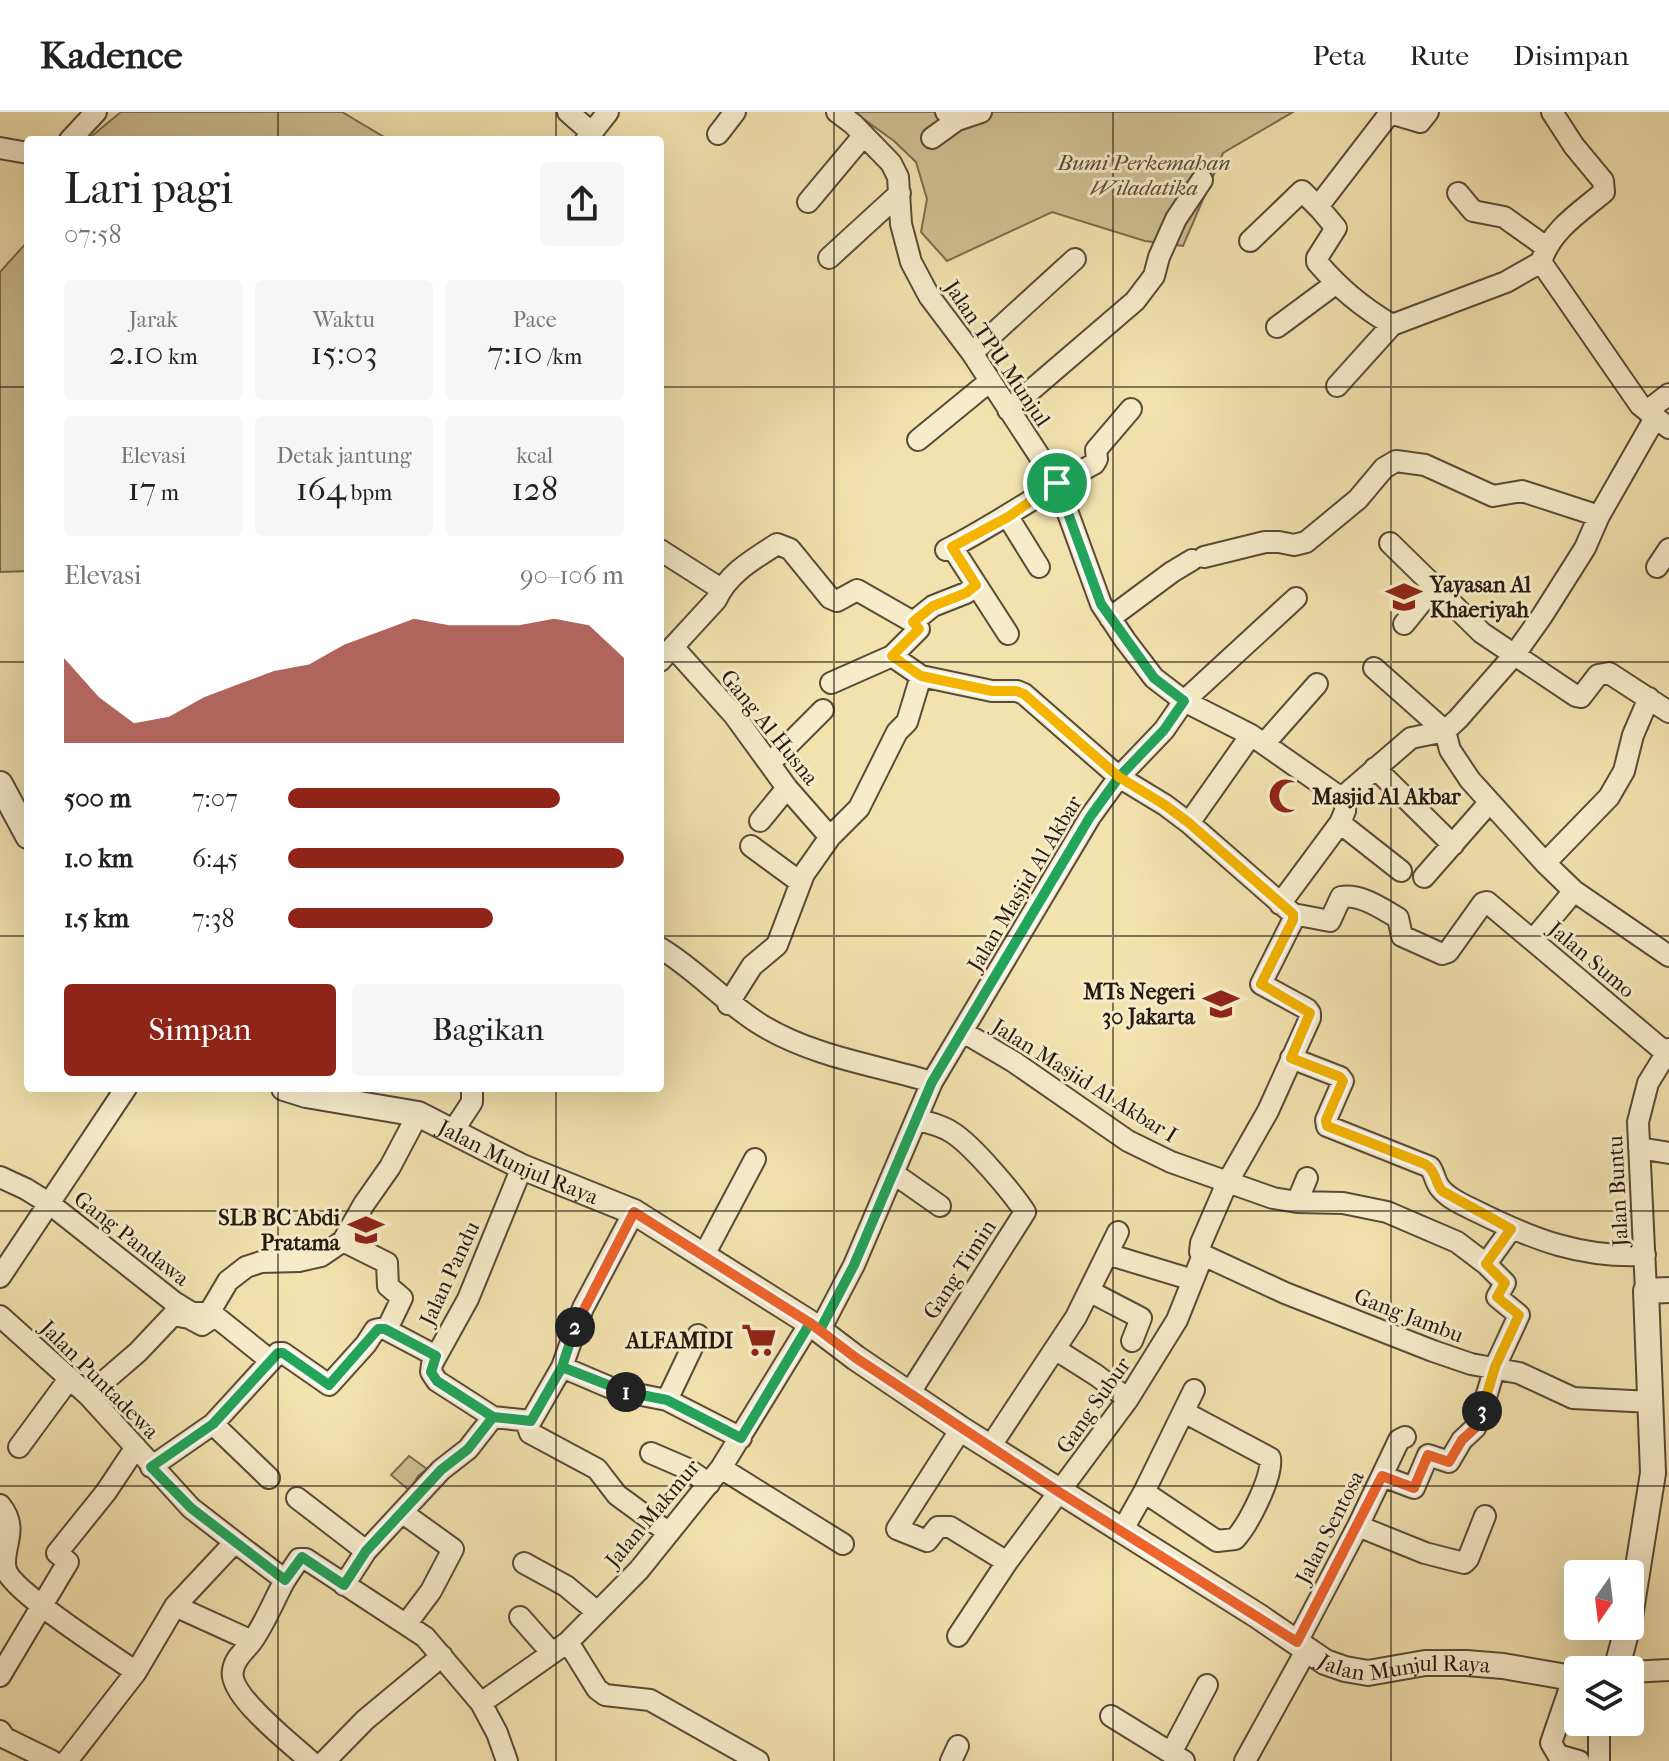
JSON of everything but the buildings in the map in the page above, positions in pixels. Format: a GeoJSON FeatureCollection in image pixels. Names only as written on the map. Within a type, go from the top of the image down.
{"type":"FeatureCollection","features":[{"type":"Feature","properties":{"kind":"street"},"geometry":{"type":"LineString","coordinates":[[74,136],[96,112]]}},
{"type":"Feature","properties":{"kind":"street"},"geometry":{"type":"LineString","coordinates":[[568,112],[589,136],[608,112]]}},
{"type":"Feature","properties":{"kind":"street"},"geometry":{"type":"LineString","coordinates":[[718,134],[735,112]]}},
{"type":"Feature","properties":{"kind":"street","name":"Jalan TPU Munjul"},"geometry":{"type":"LineString","coordinates":[[837,112],[891,163],[898,177],[901,224],[911,262],[929,296],[972,353],[1057,483],[1088,574],[1110,618],[1154,678],[1184,701]]}},
{"type":"Feature","properties":{"kind":"street"},"geometry":{"type":"LineString","coordinates":[[932,138],[952,116],[981,112]]}},
{"type":"Feature","properties":{"kind":"street"},"geometry":{"type":"LineString","coordinates":[[1321,210],[1321,202],[1390,113],[1421,122],[1428,112]]}},
{"type":"Feature","properties":{"kind":"street"},"geometry":{"type":"LineString","coordinates":[[1337,386],[1392,325],[1506,282],[1543,254],[1554,234],[1605,189],[1603,181],[1574,146],[1554,113]]}},
{"type":"Feature","properties":{"kind":"street"},"geometry":{"type":"LineString","coordinates":[[808,202],[864,135]]}},
{"type":"Feature","properties":{"kind":"street"},"geometry":{"type":"LineString","coordinates":[[0,148],[24,152]]}},
{"type":"Feature","properties":{"kind":"street"},"geometry":{"type":"LineString","coordinates":[[1008,410],[1135,301],[1154,276],[1171,229],[1202,180]]}},
{"type":"Feature","properties":{"kind":"street"},"geometry":{"type":"LineString","coordinates":[[1250,241],[1302,191],[1336,228],[1317,262],[1359,306],[1392,325]]}},
{"type":"Feature","properties":{"kind":"street"},"geometry":{"type":"LineString","coordinates":[[829,258],[900,193]]}},
{"type":"Feature","properties":{"kind":"street"},"geometry":{"type":"LineString","coordinates":[[1458,193],[1473,211],[1504,217],[1543,254],[1640,405],[1657,419]]}},
{"type":"Feature","properties":{"kind":"street"},"geometry":{"type":"LineString","coordinates":[[972,353],[1075,259]]}},
{"type":"Feature","properties":{"kind":"street"},"geometry":{"type":"LineString","coordinates":[[1277,327],[1335,284]]}},
{"type":"Feature","properties":{"kind":"street"},"geometry":{"type":"LineString","coordinates":[[918,440],[990,381]]}},
{"type":"Feature","properties":{"kind":"street"},"geometry":{"type":"LineString","coordinates":[[892,656],[921,676],[992,691],[1024,694],[1119,777],[1189,823],[1286,909],[1340,823],[1345,811],[1346,794],[1411,738],[1445,731],[1515,654],[1571,572],[1599,516],[1669,394]]}},
{"type":"Feature","properties":{"kind":"street"},"geometry":{"type":"LineString","coordinates":[[1008,634],[949,549],[1094,464],[1096,450],[1131,409]]}},
{"type":"Feature","properties":{"kind":"street"},"geometry":{"type":"LineString","coordinates":[[1110,618],[1172,572],[1198,559],[1265,542],[1294,545],[1306,542],[1358,499],[1384,468],[1396,461],[1425,465],[1493,496],[1522,491],[1599,516]]}},
{"type":"Feature","properties":{"kind":"street"},"geometry":{"type":"LineString","coordinates":[[1008,517],[1039,567]]}},
{"type":"Feature","properties":{"kind":"street"},"geometry":{"type":"LineString","coordinates":[[1390,543],[1482,633],[1576,696],[1585,694],[1595,677],[1609,673],[1669,712]]}},
{"type":"Feature","properties":{"kind":"street"},"geometry":{"type":"LineString","coordinates":[[666,654],[743,567],[777,544],[790,549],[830,598],[837,601],[857,590],[913,622],[919,629],[892,656],[831,683]]}},
{"type":"Feature","properties":{"kind":"street"},"geometry":{"type":"LineString","coordinates":[[1657,567],[1669,549]]}},
{"type":"Feature","properties":{"kind":"street"},"geometry":{"type":"LineString","coordinates":[[664,553],[721,589]]}},
{"type":"Feature","properties":{"kind":"street"},"geometry":{"type":"LineString","coordinates":[[913,622],[933,606],[966,593],[976,585]]}},
{"type":"Feature","properties":{"kind":"street"},"geometry":{"type":"LineString","coordinates":[[1404,624],[1433,588]]}},
{"type":"Feature","properties":{"kind":"street","name":"Jalan Masjid Al Akbar"},"geometry":{"type":"LineString","coordinates":[[815,1326],[850,1276],[932,1082],[1065,858],[1119,777],[1164,730],[1184,701],[1296,598]]}},
{"type":"Feature","properties":{"kind":"street","name":"Gang Al Husna"},"geometry":{"type":"LineString","coordinates":[[666,654],[734,715],[787,788],[830,837]]}},
{"type":"Feature","properties":{"kind":"street"},"geometry":{"type":"LineString","coordinates":[[1374,668],[1445,731],[1450,750],[1489,803],[1545,863],[1574,891],[1669,956]]}},
{"type":"Feature","properties":{"kind":"street"},"geometry":{"type":"LineString","coordinates":[[728,1004],[752,966],[777,945],[800,882],[830,837],[859,808],[897,732],[907,722],[921,676]]}},
{"type":"Feature","properties":{"kind":"street"},"geometry":{"type":"LineString","coordinates":[[1189,823],[1258,740],[1317,684]]}},
{"type":"Feature","properties":{"kind":"street"},"geometry":{"type":"LineString","coordinates":[[1545,863],[1609,797],[1624,771],[1633,735],[1649,698]]}},
{"type":"Feature","properties":{"kind":"street"},"geometry":{"type":"LineString","coordinates":[[1184,701],[1258,740],[1333,793],[1346,794]]}},
{"type":"Feature","properties":{"kind":"street"},"geometry":{"type":"LineString","coordinates":[[770,763],[823,710]]}},
{"type":"Feature","properties":{"kind":"street"},"geometry":{"type":"LineString","coordinates":[[1375,768],[1453,845]]}},
{"type":"Feature","properties":{"kind":"street"},"geometry":{"type":"LineString","coordinates":[[0,784],[24,829]]}},
{"type":"Feature","properties":{"kind":"street"},"geometry":{"type":"LineString","coordinates":[[760,821],[787,788]]}},
{"type":"Feature","properties":{"kind":"street"},"geometry":{"type":"LineString","coordinates":[[1424,877],[1489,803]]}},
{"type":"Feature","properties":{"kind":"street"},"geometry":{"type":"LineString","coordinates":[[1340,823],[1401,871]]}},
{"type":"Feature","properties":{"kind":"street"},"geometry":{"type":"LineString","coordinates":[[751,846],[800,882]]}},
{"type":"Feature","properties":{"kind":"street"},"geometry":{"type":"LineString","coordinates":[[1533,940],[1574,891]]}},
{"type":"Feature","properties":{"kind":"street","name":"Jalan Sumo"},"geometry":{"type":"LineString","coordinates":[[1286,909],[1330,921],[1341,897],[1350,895],[1398,918],[1402,936],[1442,954],[1448,952],[1483,903],[1487,902],[1667,1050]]}},
{"type":"Feature","properties":{"kind":"street","name":"Gang Subur"},"geometry":{"type":"LineString","coordinates":[[958,1636],[1007,1562],[1128,1399],[1177,1320],[1203,1255],[1200,1252],[1201,1243],[1227,1183],[1268,1111],[1310,1013],[1261,984],[1293,920],[1286,909]]}},
{"type":"Feature","properties":{"kind":"street"},"geometry":{"type":"LineString","coordinates":[[664,951],[728,1004],[799,1045],[932,1082]]}},
{"type":"Feature","properties":{"kind":"street","name":"Jalan Masjid Al Akbar I"},"geometry":{"type":"LineString","coordinates":[[963,1032],[1014,1062],[1128,1141],[1171,1162],[1273,1198],[1343,1203],[1387,1212],[1457,1242],[1486,1264]]}},
{"type":"Feature","properties":{"kind":"street","name":"Jalan Buntu"},"geometry":{"type":"LineString","coordinates":[[1658,1291],[1645,1255],[1638,1122],[1648,1083],[1667,1050]]}},
{"type":"Feature","properties":{"kind":"street"},"geometry":{"type":"LineString","coordinates":[[1291,1058],[1340,1077],[1343,1081],[1326,1120],[1327,1126],[1425,1164],[1433,1171],[1442,1191],[1511,1229],[1566,1249],[1617,1257],[1645,1255]]}},
{"type":"Feature","properties":{"kind":"street"},"geometry":{"type":"LineString","coordinates":[[0,1277],[123,1092]]}},
{"type":"Feature","properties":{"kind":"street","name":"Jalan Munjul Raya"},"geometry":{"type":"LineString","coordinates":[[321,1092],[374,1097],[418,1114],[522,1167],[634,1212],[815,1326],[961,1429],[1325,1662],[1368,1673],[1425,1663],[1466,1663],[1564,1677]]}},
{"type":"Feature","properties":{"kind":"street"},"geometry":{"type":"LineString","coordinates":[[453,1131],[472,1102],[472,1092]]}},
{"type":"Feature","properties":{"kind":"street"},"geometry":{"type":"LineString","coordinates":[[385,1329],[402,1298],[388,1286],[387,1263],[343,1241],[390,1167],[418,1114]]}},
{"type":"Feature","properties":{"kind":"street","name":"Gang Timin"},"geometry":{"type":"LineString","coordinates":[[909,1394],[1025,1212],[960,1139],[940,1126],[918,1120]]}},
{"type":"Feature","properties":{"kind":"street"},"geometry":{"type":"LineString","coordinates":[[1639,1148],[1669,1153]]}},
{"type":"Feature","properties":{"kind":"street"},"geometry":{"type":"LineString","coordinates":[[704,1255],[755,1159]]}},
{"type":"Feature","properties":{"kind":"street","name":"Jalan Pandu"},"geometry":{"type":"LineString","coordinates":[[493,1417],[437,1381],[431,1372],[436,1356],[468,1299],[522,1167]]}},
{"type":"Feature","properties":{"kind":"street"},"geometry":{"type":"LineString","coordinates":[[893,1173],[940,1206]]}},
{"type":"Feature","properties":{"kind":"street"},"geometry":{"type":"LineString","coordinates":[[0,1177],[50,1204]]}},
{"type":"Feature","properties":{"kind":"street"},"geometry":{"type":"LineString","coordinates":[[1297,1202],[1307,1178]]}},
{"type":"Feature","properties":{"kind":"street","name":"Gang Pandawa"},"geometry":{"type":"LineString","coordinates":[[50,1204],[174,1302],[201,1315],[209,1313],[228,1281],[246,1267],[261,1262],[299,1261],[321,1256],[343,1241]]}},
{"type":"Feature","properties":{"kind":"street"},"geometry":{"type":"LineString","coordinates":[[634,1212],[583,1308],[562,1367],[528,1427],[530,1433],[597,1469],[617,1495],[669,1533]]}},
{"type":"Feature","properties":{"kind":"street"},"geometry":{"type":"LineString","coordinates":[[1382,1476],[1414,1488],[1428,1455],[1450,1461],[1462,1440],[1475,1428],[1495,1367],[1519,1314],[1497,1297],[1505,1283],[1486,1264],[1511,1229]]}},
{"type":"Feature","properties":{"kind":"street"},"geometry":{"type":"LineString","coordinates":[[990,1447],[1076,1317],[1118,1232]]}},
{"type":"Feature","properties":{"kind":"street"},"geometry":{"type":"LineString","coordinates":[[1107,1254],[1193,1280]]}},
{"type":"Feature","properties":{"kind":"street","name":"Gang Jambu"},"geometry":{"type":"LineString","coordinates":[[1203,1255],[1285,1293],[1471,1364],[1519,1373],[1581,1400],[1651,1402]]}},
{"type":"Feature","properties":{"kind":"street"},"geometry":{"type":"LineString","coordinates":[[1089,1291],[1141,1318],[1132,1341]]}},
{"type":"Feature","properties":{"kind":"street"},"geometry":{"type":"LineString","coordinates":[[1640,1560],[1652,1492],[1651,1402],[1658,1291]]}},
{"type":"Feature","properties":{"kind":"street"},"geometry":{"type":"LineString","coordinates":[[88,1395],[138,1352],[173,1315],[202,1325],[215,1316],[271,1361]]}},
{"type":"Feature","properties":{"kind":"street","name":"Jalan Puntadewa"},"geometry":{"type":"LineString","coordinates":[[0,1316],[88,1395],[191,1508],[285,1580]]}},
{"type":"Feature","properties":{"kind":"street","name":"Jalan Makmur"},"geometry":{"type":"LineString","coordinates":[[481,1703],[559,1647],[639,1570],[715,1476],[815,1326]]}},
{"type":"Feature","properties":{"kind":"street"},"geometry":{"type":"LineString","coordinates":[[151,1467],[213,1424],[278,1353],[283,1353],[329,1385],[375,1330],[385,1329],[436,1356]]}},
{"type":"Feature","properties":{"kind":"street"},"geometry":{"type":"LineString","coordinates":[[667,1400],[698,1335]]}},
{"type":"Feature","properties":{"kind":"street"},"geometry":{"type":"LineString","coordinates":[[1055,1349],[1128,1399]]}},
{"type":"Feature","properties":{"kind":"street"},"geometry":{"type":"LineString","coordinates":[[562,1367],[616,1390],[667,1400],[741,1438]]}},
{"type":"Feature","properties":{"kind":"street"},"geometry":{"type":"LineString","coordinates":[[19,1447],[69,1379]]}},
{"type":"Feature","properties":{"kind":"street"},"geometry":{"type":"LineString","coordinates":[[1122,1531],[1194,1390]]}},
{"type":"Feature","properties":{"kind":"street"},"geometry":{"type":"LineString","coordinates":[[1144,1492],[1217,1541],[1235,1539],[1243,1530],[1269,1473],[1270,1458],[1184,1412]]}},
{"type":"Feature","properties":{"kind":"street"},"geometry":{"type":"LineString","coordinates":[[344,1585],[366,1551],[441,1470],[468,1449],[493,1417],[531,1421]]}},
{"type":"Feature","properties":{"kind":"street"},"geometry":{"type":"LineString","coordinates":[[213,1424],[269,1478]]}},
{"type":"Feature","properties":{"kind":"street"},"geometry":{"type":"LineString","coordinates":[[961,1429],[897,1529],[927,1541],[938,1527],[950,1527],[1007,1562]]}},
{"type":"Feature","properties":{"kind":"street","name":"Jalan Sentosa"},"geometry":{"type":"LineString","coordinates":[[1245,1761],[1399,1440],[1405,1437]]}},
{"type":"Feature","properties":{"kind":"street"},"geometry":{"type":"LineString","coordinates":[[0,1676],[68,1562],[57,1553],[106,1492],[136,1447]]}},
{"type":"Feature","properties":{"kind":"street"},"geometry":{"type":"LineString","coordinates":[[651,1453],[688,1469],[715,1476],[843,1544]]}},
{"type":"Feature","properties":{"kind":"street"},"geometry":{"type":"LineString","coordinates":[[297,1498],[366,1551]]}},
{"type":"Feature","properties":{"kind":"street"},"geometry":{"type":"LineString","coordinates":[[0,1505],[9,1525],[4,1566],[8,1575],[41,1606],[136,1672]]}},
{"type":"Feature","properties":{"kind":"street"},"geometry":{"type":"LineString","coordinates":[[403,1513],[453,1549],[431,1591],[407,1623]]}},
{"type":"Feature","properties":{"kind":"street"},"geometry":{"type":"LineString","coordinates":[[1358,1526],[1425,1553],[1464,1563],[1485,1516]]}},
{"type":"Feature","properties":{"kind":"street"},"geometry":{"type":"LineString","coordinates":[[67,1761],[136,1672],[175,1606],[235,1542]]}},
{"type":"Feature","properties":{"kind":"street"},"geometry":{"type":"LineString","coordinates":[[310,1761],[248,1703],[233,1682],[232,1675],[236,1660],[252,1641],[285,1580],[302,1557],[425,1637],[481,1703],[507,1761]]}},
{"type":"Feature","properties":{"kind":"street"},"geometry":{"type":"LineString","coordinates":[[524,1563],[566,1586],[597,1612]]}},
{"type":"Feature","properties":{"kind":"street"},"geometry":{"type":"LineString","coordinates":[[175,1606],[252,1641]]}},
{"type":"Feature","properties":{"kind":"street"},"geometry":{"type":"LineString","coordinates":[[520,1617],[559,1647],[605,1695],[650,1700],[758,1761]]}},
{"type":"Feature","properties":{"kind":"street"},"geometry":{"type":"LineString","coordinates":[[325,1761],[365,1720],[442,1656]]}},
{"type":"Feature","properties":{"kind":"street"},"geometry":{"type":"LineString","coordinates":[[1644,1671],[1669,1670]]}},
{"type":"Feature","properties":{"kind":"street"},"geometry":{"type":"LineString","coordinates":[[1111,1716],[1177,1757],[1207,1685]]}},
{"type":"Feature","properties":{"kind":"street"},"geometry":{"type":"LineString","coordinates":[[1564,1708],[1551,1743],[1558,1755],[1579,1761]]}},
{"type":"Feature","properties":{"kind":"street"},"geometry":{"type":"LineString","coordinates":[[0,1731],[5,1738],[52,1761]]}},
{"type":"Feature","properties":{"kind":"street"},"geometry":{"type":"LineString","coordinates":[[1599,1736],[1599,1761]]}},
{"type":"Feature","properties":{"kind":"green space"},"geometry":{"type":"Polygon","coordinates":[[[121,112],[342,112],[382,136],[92,136],[121,112]]]}},
{"type":"Feature","properties":{"kind":"green space","name":"Bumi Perkemahan Wiladatika"},"geometry":{"type":"Polygon","coordinates":[[[854,112],[1293,112],[1223,153],[1183,246],[1145,241],[1052,212],[947,261],[921,232],[927,199],[916,162],[894,141],[854,112]]]}},
{"type":"Feature","properties":{"kind":"green space"},"geometry":{"type":"Polygon","coordinates":[[[24,245],[24,571],[0,572],[0,272],[24,245]]]}},
{"type":"Feature","properties":{"kind":"green space"},"geometry":{"type":"Polygon","coordinates":[[[409,1456],[427,1469],[418,1476],[410,1491],[391,1475],[409,1456]]]}},
{"type":"Feature","properties":{"kind":"place","name":"Yayasan Al Khaeriyah"},"geometry":{"type":"Point","coordinates":[1404,597]}},
{"type":"Feature","properties":{"kind":"place","name":"Masjid Al Akbar"},"geometry":{"type":"Point","coordinates":[1286,796]}},
{"type":"Feature","properties":{"kind":"place","name":"MTs Negeri 30 Jakarta"},"geometry":{"type":"Point","coordinates":[1221,1004]}},
{"type":"Feature","properties":{"kind":"place","name":"SLB BC Abdi Pratama"},"geometry":{"type":"Point","coordinates":[366,1230]}},
{"type":"Feature","properties":{"kind":"place","name":"ALFAMIDI"},"geometry":{"type":"Point","coordinates":[759,1340]}},
{"type":"Feature","properties":{"kind":"route"},"geometry":{"type":"LineString","coordinates":[[1057,483],[1008,517],[952,547],[976,585],[966,593],[933,606],[913,622],[919,629],[916,634],[892,656],[921,676],[992,691],[1024,694],[1119,777],[1189,823],[1293,914],[1293,920],[1261,984],[1310,1013],[1291,1058],[1340,1077],[1343,1081],[1326,1120],[1327,1126],[1425,1164],[1433,1171],[1442,1191],[1511,1229],[1486,1264],[1505,1283],[1497,1297],[1519,1315],[1495,1367],[1475,1428],[1462,1440],[1450,1461],[1428,1455],[1414,1488],[1382,1476],[1297,1642],[961,1429],[810,1323],[634,1212],[583,1308],[562,1367],[531,1421],[510,1417],[493,1417],[468,1449],[441,1470],[366,1551],[344,1585],[302,1557],[285,1580],[191,1508],[151,1467],[213,1424],[278,1353],[283,1353],[329,1385],[378,1329],[385,1329],[436,1356],[431,1372],[437,1381],[493,1417],[531,1421],[562,1367],[616,1390],[667,1400],[741,1438],[810,1323],[820,1330],[840,1296],[932,1082],[1065,858],[1119,777],[1164,730],[1184,701],[1154,678],[1101,604],[1057,483]]}}]}
